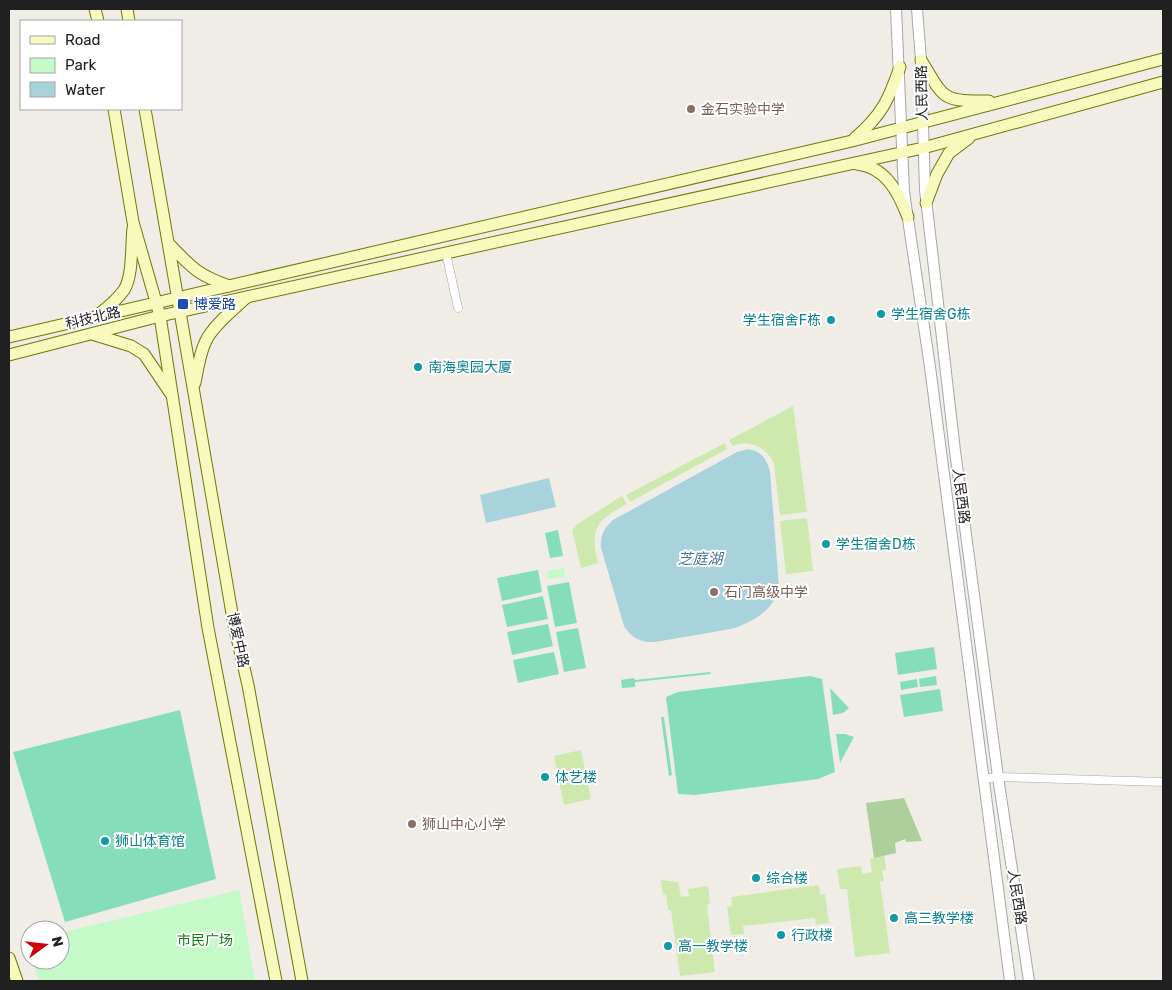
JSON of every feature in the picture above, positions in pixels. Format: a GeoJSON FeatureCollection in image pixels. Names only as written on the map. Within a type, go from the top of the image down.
{"type":"FeatureCollection","features":[{"type":"Feature","properties":{"kind":"main road","name":"科技北路"},"geometry":{"type":"LineString","coordinates":[[9,337],[158,304],[852,141],[1163,59]]}},
{"type":"Feature","properties":{"kind":"main road"},"geometry":{"type":"LineString","coordinates":[[921,60],[940,91],[947,98],[956,101],[1003,102]]}},
{"type":"Feature","properties":{"kind":"main road"},"geometry":{"type":"LineString","coordinates":[[852,141],[870,126],[889,98],[900,67]]}},
{"type":"Feature","properties":{"kind":"main road"},"geometry":{"type":"LineString","coordinates":[[9,355],[180,311],[923,148],[1163,82]]}},
{"type":"Feature","properties":{"kind":"main road"},"geometry":{"type":"LineString","coordinates":[[114,110],[134,222],[158,304]]}},
{"type":"Feature","properties":{"kind":"main road"},"geometry":{"type":"LineString","coordinates":[[145,110],[178,298]]}},
{"type":"Feature","properties":{"kind":"main road"},"geometry":{"type":"LineString","coordinates":[[926,203],[937,174],[949,153],[976,134]]}},
{"type":"Feature","properties":{"kind":"main road"},"geometry":{"type":"LineString","coordinates":[[850,164],[868,166],[885,176],[901,200],[908,217]]}},
{"type":"Feature","properties":{"kind":"main road"},"geometry":{"type":"LineString","coordinates":[[96,317],[124,290],[128,280],[134,222]]}},
{"type":"Feature","properties":{"kind":"main road"},"geometry":{"type":"LineString","coordinates":[[169,244],[193,270],[207,278],[229,286]]}},
{"type":"Feature","properties":{"kind":"main road"},"geometry":{"type":"LineString","coordinates":[[193,389],[201,354],[207,339],[214,329],[248,296]]}},
{"type":"Feature","properties":{"kind":"main road","name":"博爱中路"},"geometry":{"type":"LineString","coordinates":[[178,298],[234,625],[248,685],[302,981]]}},
{"type":"Feature","properties":{"kind":"main road","name":"博爱中路"},"geometry":{"type":"LineString","coordinates":[[158,304],[210,637],[276,981]]}},
{"type":"Feature","properties":{"kind":"main road"},"geometry":{"type":"LineString","coordinates":[[90,334],[131,346],[144,354],[173,396]]}},
{"type":"Feature","properties":{"kind":"main road"},"geometry":{"type":"LineString","coordinates":[[9,958],[17,981]]}},
{"type":"Feature","properties":{"kind":"street"},"geometry":{"type":"LineString","coordinates":[[896,9],[904,192],[930,367],[1010,981]]}},
{"type":"Feature","properties":{"kind":"street","name":"人民西路"},"geometry":{"type":"LineString","coordinates":[[917,9],[921,60],[926,203],[955,451],[998,777],[1030,981]]}},
{"type":"Feature","properties":{"kind":"street"},"geometry":{"type":"LineString","coordinates":[[446,253],[458,308]]}},
{"type":"Feature","properties":{"kind":"street"},"geometry":{"type":"LineString","coordinates":[[983,779],[998,777],[1163,782]]}},
{"type":"Feature","properties":{"kind":"green space"},"geometry":{"type":"Polygon","coordinates":[[[793,406],[807,512],[780,515],[774,464],[771,458],[757,446],[745,443],[733,446],[729,440],[793,406]]]}},
{"type":"Feature","properties":{"kind":"green space"},"geometry":{"type":"Polygon","coordinates":[[[725,443],[727,449],[630,502],[626,495],[725,443]]]}},
{"type":"Feature","properties":{"kind":"green space"},"geometry":{"type":"Polygon","coordinates":[[[622,496],[627,504],[602,521],[595,534],[595,551],[598,563],[581,568],[572,530],[578,524],[622,496]]]}},
{"type":"Feature","properties":{"kind":"green space"},"geometry":{"type":"Polygon","coordinates":[[[807,518],[813,571],[786,574],[780,521],[807,518]]]}},
{"type":"Feature","properties":{"kind":"green space"},"geometry":{"type":"Polygon","coordinates":[[[558,530],[563,556],[550,558],[545,533],[558,530]]]}},
{"type":"Feature","properties":{"kind":"green space"},"geometry":{"type":"Polygon","coordinates":[[[564,568],[565,577],[548,579],[547,571],[564,568]]]}},
{"type":"Feature","properties":{"kind":"green space"},"geometry":{"type":"Polygon","coordinates":[[[538,570],[542,592],[502,601],[497,578],[538,570]]]}},
{"type":"Feature","properties":{"kind":"green space"},"geometry":{"type":"Polygon","coordinates":[[[569,582],[577,623],[555,627],[547,586],[569,582]]]}},
{"type":"Feature","properties":{"kind":"green space"},"geometry":{"type":"Polygon","coordinates":[[[543,596],[548,619],[507,627],[502,605],[543,596]]]}},
{"type":"Feature","properties":{"kind":"green space"},"geometry":{"type":"Polygon","coordinates":[[[548,624],[553,646],[512,655],[507,632],[548,624]]]}},
{"type":"Feature","properties":{"kind":"green space"},"geometry":{"type":"Polygon","coordinates":[[[578,628],[586,668],[564,672],[556,632],[578,628]]]}},
{"type":"Feature","properties":{"kind":"green space"},"geometry":{"type":"Polygon","coordinates":[[[934,647],[937,669],[898,675],[895,653],[934,647]]]}},
{"type":"Feature","properties":{"kind":"green space"},"geometry":{"type":"Polygon","coordinates":[[[554,652],[559,674],[518,683],[513,660],[554,652]]]}},
{"type":"Feature","properties":{"kind":"green space"},"geometry":{"type":"Polygon","coordinates":[[[710,672],[711,674],[635,682],[635,687],[622,688],[621,680],[710,672]]]}},
{"type":"Feature","properties":{"kind":"green space"},"geometry":{"type":"Polygon","coordinates":[[[810,676],[822,679],[835,772],[818,779],[695,795],[678,794],[666,697],[678,692],[810,676]]]}},
{"type":"Feature","properties":{"kind":"green space"},"geometry":{"type":"Polygon","coordinates":[[[936,676],[937,685],[920,687],[919,679],[936,676]]]}},
{"type":"Feature","properties":{"kind":"green space"},"geometry":{"type":"Polygon","coordinates":[[[917,679],[918,687],[901,690],[900,682],[917,679]]]}},
{"type":"Feature","properties":{"kind":"green space"},"geometry":{"type":"Polygon","coordinates":[[[830,688],[849,708],[843,713],[833,715],[830,688]]]}},
{"type":"Feature","properties":{"kind":"green space"},"geometry":{"type":"Polygon","coordinates":[[[940,689],[943,711],[904,717],[900,695],[940,689]]]}},
{"type":"Feature","properties":{"kind":"green space"},"geometry":{"type":"Polygon","coordinates":[[[180,710],[216,879],[70,921],[64,920],[13,752],[180,710]]]}},
{"type":"Feature","properties":{"kind":"green space"},"geometry":{"type":"Polygon","coordinates":[[[661,717],[664,717],[672,775],[669,776],[661,717]]]}},
{"type":"Feature","properties":{"kind":"green space"},"geometry":{"type":"Polygon","coordinates":[[[836,734],[854,737],[840,763],[836,734]]]}},
{"type":"Feature","properties":{"kind":"green space"},"geometry":{"type":"Polygon","coordinates":[[[581,750],[591,799],[564,805],[554,756],[581,750]]]}},
{"type":"Feature","properties":{"kind":"green space"},"geometry":{"type":"Polygon","coordinates":[[[904,798],[922,841],[906,842],[905,839],[895,843],[896,853],[874,858],[866,803],[904,798]]]}},
{"type":"Feature","properties":{"kind":"green space"},"geometry":{"type":"Polygon","coordinates":[[[884,855],[886,870],[882,870],[884,881],[880,882],[890,953],[855,957],[847,889],[840,889],[837,869],[861,866],[862,874],[872,872],[870,859],[884,855]]]}},
{"type":"Feature","properties":{"kind":"green space"},"geometry":{"type":"Polygon","coordinates":[[[661,880],[678,882],[681,897],[689,896],[688,889],[708,886],[710,904],[707,905],[715,972],[680,976],[671,910],[668,910],[666,894],[663,895],[661,880]]]}},
{"type":"Feature","properties":{"kind":"green space"},"geometry":{"type":"Polygon","coordinates":[[[819,885],[820,895],[825,894],[829,923],[816,925],[815,918],[743,926],[744,934],[731,935],[727,907],[732,906],[731,897],[819,885]]]}},
{"type":"Feature","properties":{"kind":"green space","name":"市民广场"},"geometry":{"type":"Polygon","coordinates":[[[239,890],[255,981],[39,981],[35,970],[70,970],[70,931],[239,890]]]}},
{"type":"Feature","properties":{"kind":"water","name":"芝庭湖"},"geometry":{"type":"Polygon","coordinates":[[[748,449],[763,456],[770,471],[779,587],[773,602],[754,619],[731,629],[655,642],[637,639],[624,626],[601,548],[601,540],[605,529],[613,520],[737,452],[748,449]]]}},
{"type":"Feature","properties":{"kind":"water"},"geometry":{"type":"Polygon","coordinates":[[[549,478],[556,507],[486,523],[480,495],[549,478]]]}},
{"type":"Feature","properties":{"kind":"place","name":"金石实验中学"},"geometry":{"type":"Point","coordinates":[691,109]}},
{"type":"Feature","properties":{"kind":"place","name":"博爱路"},"geometry":{"type":"Point","coordinates":[183,304]}},
{"type":"Feature","properties":{"kind":"place","name":"学生宿舍G栋"},"geometry":{"type":"Point","coordinates":[881,314]}},
{"type":"Feature","properties":{"kind":"place","name":"学生宿舍F栋"},"geometry":{"type":"Point","coordinates":[831,320]}},
{"type":"Feature","properties":{"kind":"place","name":"南海奥园大厦"},"geometry":{"type":"Point","coordinates":[418,367]}},
{"type":"Feature","properties":{"kind":"place","name":"学生宿舍D栋"},"geometry":{"type":"Point","coordinates":[826,544]}},
{"type":"Feature","properties":{"kind":"place","name":"石门高级中学"},"geometry":{"type":"Point","coordinates":[714,592]}},
{"type":"Feature","properties":{"kind":"place","name":"体艺楼"},"geometry":{"type":"Point","coordinates":[545,777]}},
{"type":"Feature","properties":{"kind":"place","name":"狮山中心小学"},"geometry":{"type":"Point","coordinates":[412,824]}},
{"type":"Feature","properties":{"kind":"place","name":"狮山体育馆"},"geometry":{"type":"Point","coordinates":[105,841]}},
{"type":"Feature","properties":{"kind":"place","name":"综合楼"},"geometry":{"type":"Point","coordinates":[756,878]}},
{"type":"Feature","properties":{"kind":"place","name":"高三教学楼"},"geometry":{"type":"Point","coordinates":[894,918]}},
{"type":"Feature","properties":{"kind":"place","name":"行政楼"},"geometry":{"type":"Point","coordinates":[781,935]}},
{"type":"Feature","properties":{"kind":"place","name":"高一教学楼"},"geometry":{"type":"Point","coordinates":[668,946]}}]}
